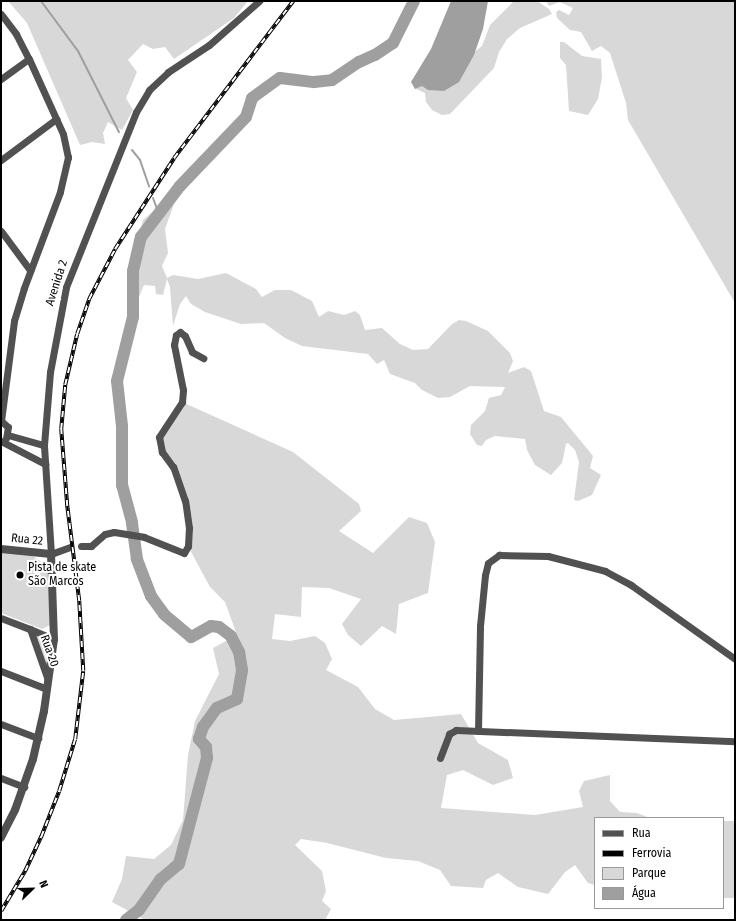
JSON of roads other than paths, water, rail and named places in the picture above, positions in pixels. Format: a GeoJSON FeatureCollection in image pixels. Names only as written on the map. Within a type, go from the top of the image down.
{"type":"FeatureCollection","features":[{"type":"Feature","properties":{"kind":"street","name":"Avenida 2"},"geometry":{"type":"LineString","coordinates":[[2,833],[24,787],[38,738],[54,639],[51,554],[44,464],[44,445],[50,372],[66,287],[136,112],[157,80],[209,45],[259,1]]}},
{"type":"Feature","properties":{"kind":"street"},"geometry":{"type":"LineString","coordinates":[[1,14],[16,34],[29,59],[63,134],[68,157],[60,192],[30,270],[5,356],[1,421],[8,427],[8,435],[1,441],[44,464]]}},
{"type":"Feature","properties":{"kind":"street"},"geometry":{"type":"LineString","coordinates":[[1,79],[29,59]]}},
{"type":"Feature","properties":{"kind":"street"},"geometry":{"type":"LineString","coordinates":[[1,160],[56,119]]}},
{"type":"Feature","properties":{"kind":"street"},"geometry":{"type":"LineString","coordinates":[[1,231],[4,241],[30,270]]}},
{"type":"Feature","properties":{"kind":"street"},"geometry":{"type":"LineString","coordinates":[[81,546],[91,546],[105,534],[114,532],[144,537],[178,553],[184,553],[188,546],[189,528],[185,501],[174,467],[162,452],[158,437],[182,402],[183,390],[174,345],[176,335],[180,332],[185,336],[192,352],[203,358]]}},
{"type":"Feature","properties":{"kind":"street"},"geometry":{"type":"LineString","coordinates":[[8,435],[44,445]]}},
{"type":"Feature","properties":{"kind":"street"},"geometry":{"type":"LineString","coordinates":[[51,554],[70,547]]}},
{"type":"Feature","properties":{"kind":"street","name":"Rua 22"},"geometry":{"type":"LineString","coordinates":[[1,549],[51,554]]}},
{"type":"Feature","properties":{"kind":"street"},"geometry":{"type":"LineString","coordinates":[[478,731],[480,626],[485,575],[488,563],[499,555],[548,556],[605,571],[632,584],[735,659]]}},
{"type":"Feature","properties":{"kind":"street","name":"Rua 20"},"geometry":{"type":"LineString","coordinates":[[1,618],[54,639]]}},
{"type":"Feature","properties":{"kind":"street","name":"Rua 20"},"geometry":{"type":"LineString","coordinates":[[30,629],[48,680]]}},
{"type":"Feature","properties":{"kind":"street"},"geometry":{"type":"LineString","coordinates":[[1,671],[47,689]]}},
{"type":"Feature","properties":{"kind":"street"},"geometry":{"type":"LineString","coordinates":[[1,724],[38,738]]}},
{"type":"Feature","properties":{"kind":"street"},"geometry":{"type":"LineString","coordinates":[[440,758],[452,731],[735,741]]}},
{"type":"Feature","properties":{"kind":"street"},"geometry":{"type":"LineString","coordinates":[[1,778],[24,787]]}},
{"type":"Feature","properties":{"kind":"water"},"geometry":{"type":"Polygon","coordinates":[[[451,1],[488,1],[483,29],[474,55],[459,82],[444,91],[428,90],[422,86],[415,89],[411,82],[431,49],[451,1]]]}},
{"type":"Feature","properties":{"kind":"waterway"},"geometry":{"type":"LineString","coordinates":[[41,1],[78,51],[119,132]]}},
{"type":"Feature","properties":{"kind":"waterway"},"geometry":{"type":"LineString","coordinates":[[126,920],[139,910],[161,879],[179,864],[207,758],[206,747],[199,739],[203,727],[217,708],[237,699],[242,670],[239,652],[231,636],[219,627],[211,626],[191,637],[164,614],[151,596],[137,559],[132,522],[122,485],[122,426],[117,381],[133,317],[133,271],[141,237],[180,186],[246,117],[252,98],[280,78],[314,82],[332,80],[359,62],[375,55],[393,43],[414,1]]}},
{"type":"Feature","properties":{"kind":"waterway"},"geometry":{"type":"LineString","coordinates":[[132,150],[140,160],[149,186]]}},
{"type":"Feature","properties":{"kind":"waterway"},"geometry":{"type":"LineString","coordinates":[[153,198],[158,212]]}},
{"type":"Feature","properties":{"kind":"railway"},"geometry":{"type":"LineString","coordinates":[[1,911],[25,871],[41,837],[59,791],[75,739],[83,671],[79,601],[67,506],[61,429],[65,385],[77,334],[89,299],[115,249],[174,158],[293,1]]}},
{"type":"Feature","properties":{"kind":"place","name":"Pista de skate São Marcos"},"geometry":{"type":"Point","coordinates":[20,575]}}]}
